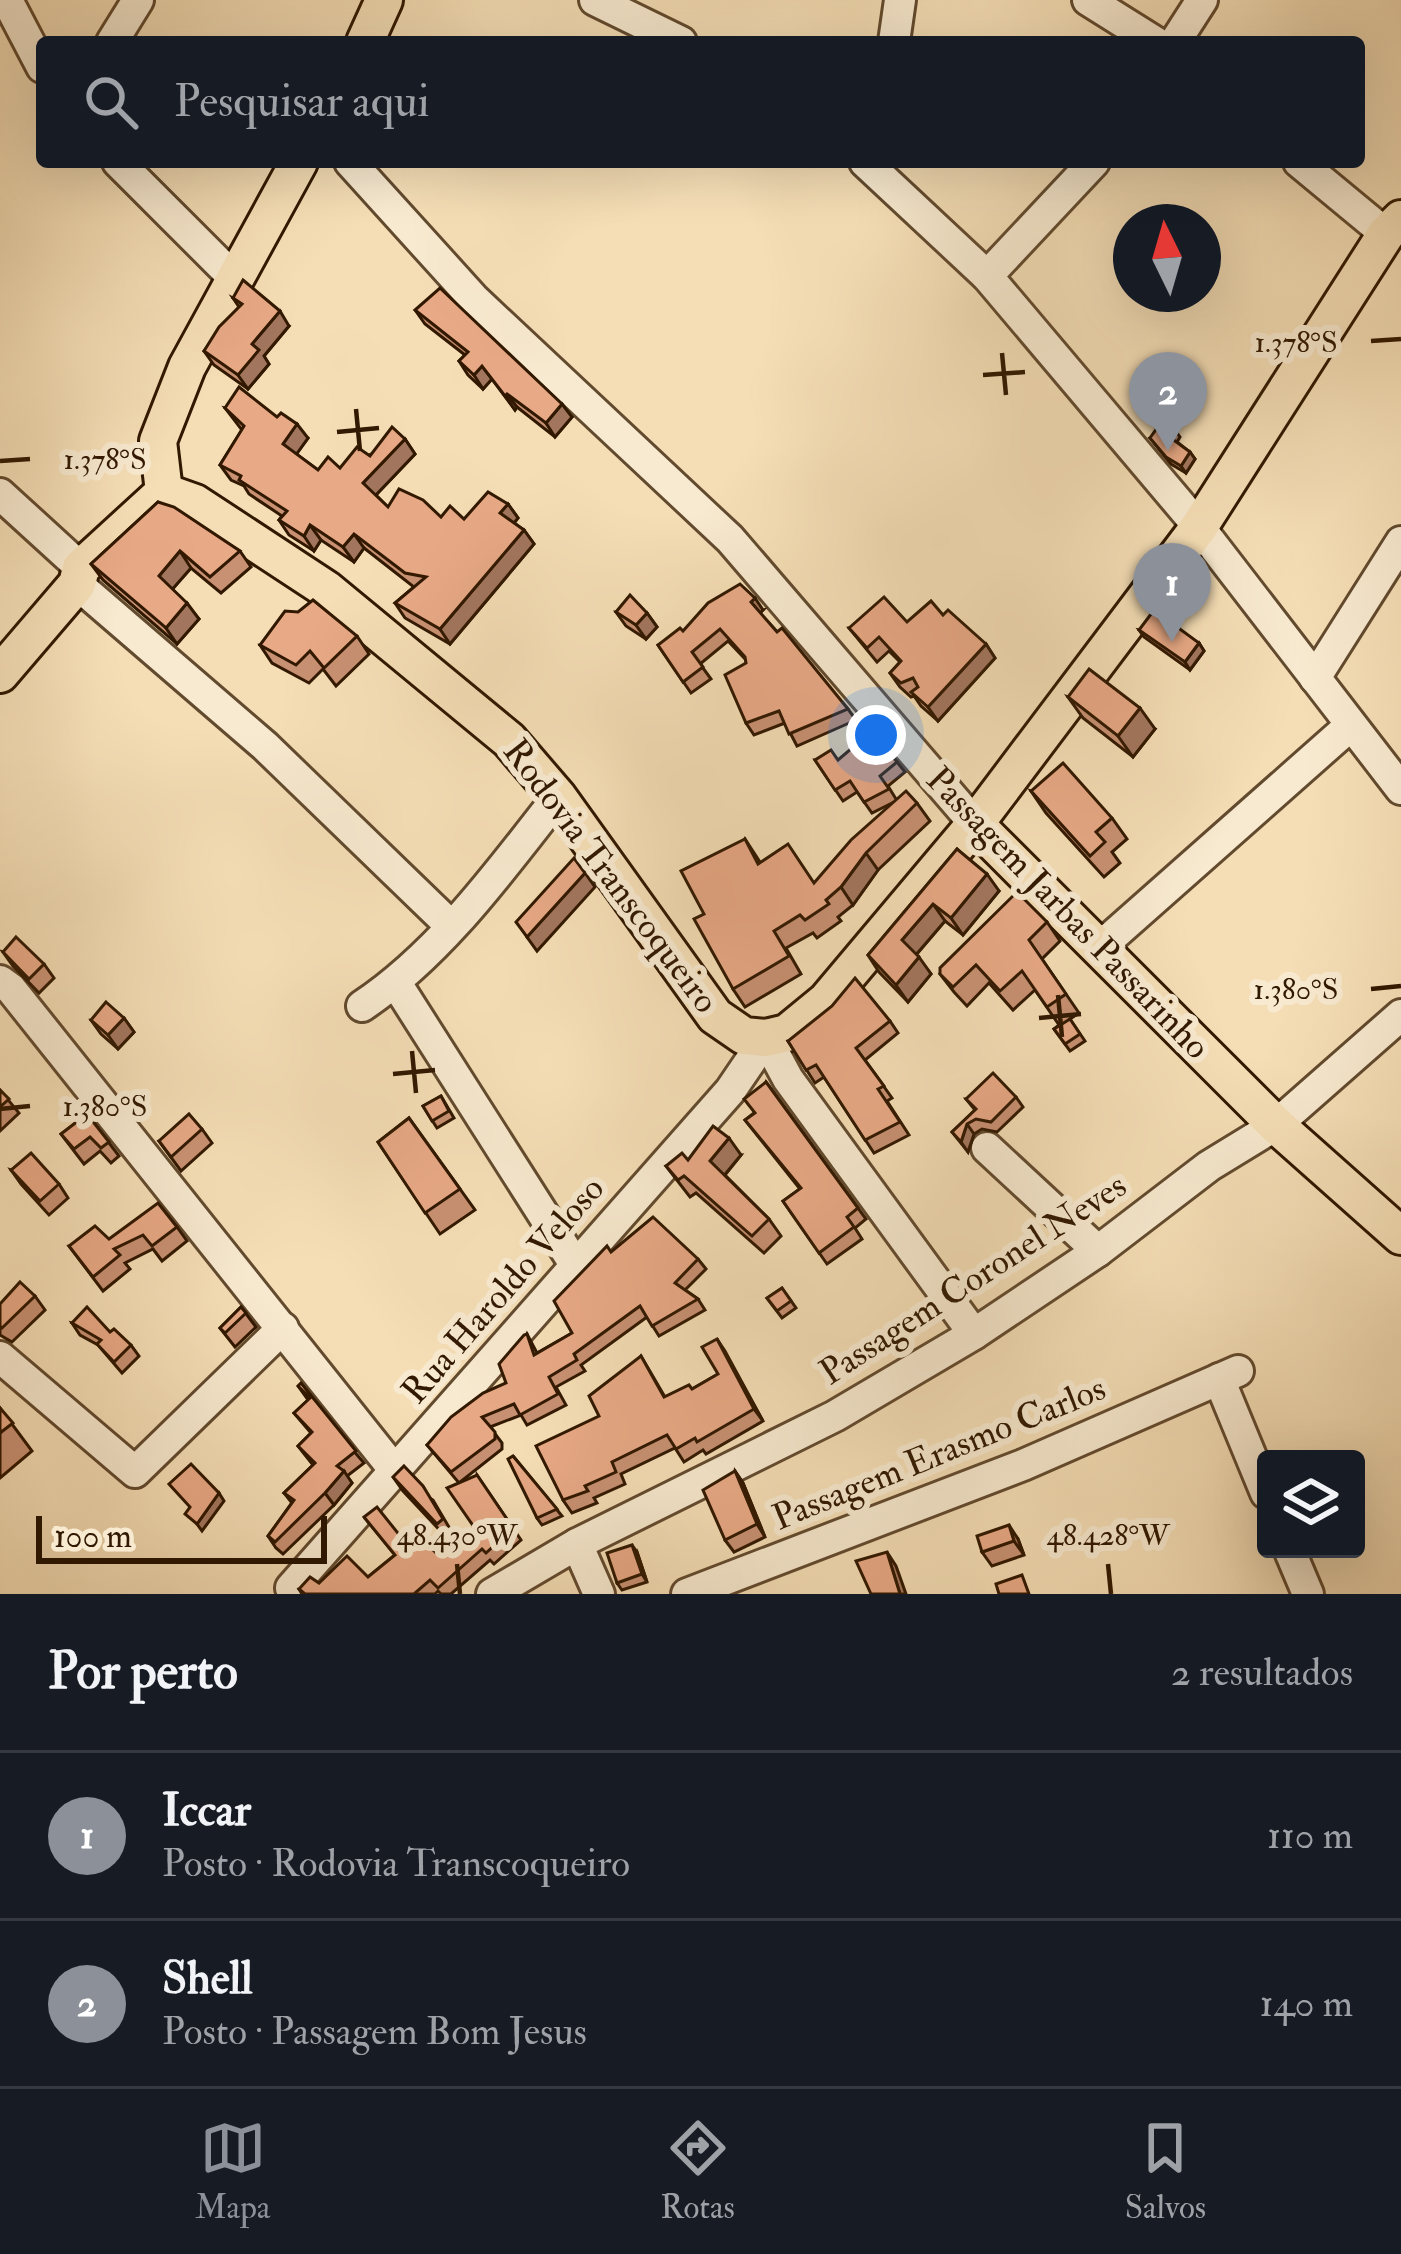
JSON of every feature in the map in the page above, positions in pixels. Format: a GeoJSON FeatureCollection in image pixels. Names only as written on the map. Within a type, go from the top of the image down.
{"type":"FeatureCollection","features":[{"type":"Feature","properties":{"kind":"main road"},"geometry":{"type":"LineString","coordinates":[[368,36],[384,0]]}},
{"type":"Feature","properties":{"kind":"main road"},"geometry":{"type":"LineString","coordinates":[[0,674],[79,576],[164,492],[158,441],[187,367],[296,168]]}},
{"type":"Feature","properties":{"kind":"main road"},"geometry":{"type":"LineString","coordinates":[[766,1038],[787,1033],[826,1000],[975,824],[1198,527],[1393,226]]}},
{"type":"Feature","properties":{"kind":"main road","name":"Rodovia Transcoqueiro"},"geometry":{"type":"LineString","coordinates":[[164,492],[195,503],[315,600],[455,692],[508,740],[558,797],[716,1016],[744,1036],[766,1038]]}},
{"type":"Feature","properties":{"kind":"main road","name":"Passagem Jarbas Passarinho"},"geometry":{"type":"LineString","coordinates":[[975,824],[1276,1125],[1401,1236]]}},
{"type":"Feature","properties":{"kind":"street"},"geometry":{"type":"LineString","coordinates":[[7,0],[36,56]]}},
{"type":"Feature","properties":{"kind":"street"},"geometry":{"type":"LineString","coordinates":[[116,36],[138,0]]}},
{"type":"Feature","properties":{"kind":"street"},"geometry":{"type":"LineString","coordinates":[[595,0],[669,36]]}},
{"type":"Feature","properties":{"kind":"street"},"geometry":{"type":"LineString","coordinates":[[895,36],[900,0]]}},
{"type":"Feature","properties":{"kind":"street"},"geometry":{"type":"LineString","coordinates":[[1088,0],[1146,36]]}},
{"type":"Feature","properties":{"kind":"street"},"geometry":{"type":"LineString","coordinates":[[1178,36],[1202,0]]}},
{"type":"Feature","properties":{"kind":"street"},"geometry":{"type":"LineString","coordinates":[[124,168],[234,278]]}},
{"type":"Feature","properties":{"kind":"street","name":"Passagem Jarbas Passarinho"},"geometry":{"type":"LineString","coordinates":[[355,168],[476,300],[730,539],[975,824]]}},
{"type":"Feature","properties":{"kind":"street"},"geometry":{"type":"LineString","coordinates":[[876,168],[987,276],[1198,527],[1401,789]]}},
{"type":"Feature","properties":{"kind":"street"},"geometry":{"type":"LineString","coordinates":[[987,276],[1088,168]]}},
{"type":"Feature","properties":{"kind":"street"},"geometry":{"type":"LineString","coordinates":[[1309,168],[1393,226]]}},
{"type":"Feature","properties":{"kind":"street"},"geometry":{"type":"LineString","coordinates":[[0,494],[79,576],[265,746],[450,926]]}},
{"type":"Feature","properties":{"kind":"street"},"geometry":{"type":"LineString","coordinates":[[1315,678],[1401,542]]}},
{"type":"Feature","properties":{"kind":"street"},"geometry":{"type":"LineString","coordinates":[[1099,948],[1351,725]]}},
{"type":"Feature","properties":{"kind":"street"},"geometry":{"type":"LineString","coordinates":[[362,1006],[396,982],[450,926],[558,797]]}},
{"type":"Feature","properties":{"kind":"street"},"geometry":{"type":"LineString","coordinates":[[0,981],[26,1007],[395,1472]]}},
{"type":"Feature","properties":{"kind":"street"},"geometry":{"type":"LineString","coordinates":[[396,982],[575,1266]]}},
{"type":"Feature","properties":{"kind":"street","name":"Passagem Coronel Neves"},"geometry":{"type":"LineString","coordinates":[[492,1594],[577,1544],[835,1416],[974,1334],[1098,1251],[1209,1166],[1276,1125],[1401,1015]]}},
{"type":"Feature","properties":{"kind":"street"},"geometry":{"type":"LineString","coordinates":[[766,1038],[788,1079],[974,1334]]}},
{"type":"Feature","properties":{"kind":"street","name":"Rua Haroldo Veloso"},"geometry":{"type":"LineString","coordinates":[[291,1588],[730,1091],[766,1038]]}},
{"type":"Feature","properties":{"kind":"street"},"geometry":{"type":"LineString","coordinates":[[986,1148],[1098,1251]]}},
{"type":"Feature","properties":{"kind":"street"},"geometry":{"type":"LineString","coordinates":[[0,1357],[135,1472],[283,1328]]}},
{"type":"Feature","properties":{"kind":"street","name":"Passagem Erasmo Carlos"},"geometry":{"type":"LineString","coordinates":[[687,1594],[1023,1465],[1228,1375],[1257,1465]]}},
{"type":"Feature","properties":{"kind":"street"},"geometry":{"type":"LineString","coordinates":[[577,1544],[599,1594]]}},
{"type":"Feature","properties":{"kind":"street"},"geometry":{"type":"LineString","coordinates":[[1293,1558],[1308,1594]]}},
{"type":"Feature","properties":{"kind":"building"},"geometry":{"type":"Polygon","coordinates":[[[243,280],[280,311],[252,344],[259,350],[238,375],[204,351],[242,304],[233,298],[243,280]]]}},
{"type":"Feature","properties":{"kind":"building"},"geometry":{"type":"Polygon","coordinates":[[[440,288],[562,404],[546,423],[505,396],[482,366],[474,375],[459,361],[468,352],[415,310],[440,288]]]}},
{"type":"Feature","properties":{"kind":"building"},"geometry":{"type":"Polygon","coordinates":[[[239,387],[277,417],[281,413],[297,424],[283,444],[318,470],[328,457],[340,468],[357,447],[370,456],[392,427],[405,439],[363,483],[388,507],[399,489],[423,500],[441,517],[450,506],[464,519],[488,492],[508,504],[500,513],[524,530],[440,629],[395,603],[426,577],[405,573],[354,534],[343,547],[310,525],[304,536],[279,520],[287,511],[220,465],[244,426],[225,408],[239,387]]]}},
{"type":"Feature","properties":{"kind":"building"},"geometry":{"type":"Polygon","coordinates":[[[1162,421],[1175,430],[1171,438],[1190,452],[1181,466],[1150,438],[1162,421]]]}},
{"type":"Feature","properties":{"kind":"building"},"geometry":{"type":"Polygon","coordinates":[[[158,502],[174,507],[240,551],[210,577],[180,551],[159,576],[187,603],[166,628],[91,564],[158,502]]]}},
{"type":"Feature","properties":{"kind":"building"},"geometry":{"type":"Polygon","coordinates":[[[740,584],[848,709],[789,734],[779,711],[746,723],[725,675],[746,663],[745,657],[720,629],[692,652],[703,667],[683,682],[658,645],[680,628],[683,631],[708,603],[740,584]]]}},
{"type":"Feature","properties":{"kind":"building"},"geometry":{"type":"Polygon","coordinates":[[[630,595],[647,613],[636,625],[616,612],[630,595]]]}},
{"type":"Feature","properties":{"kind":"building"},"geometry":{"type":"Polygon","coordinates":[[[884,597],[907,622],[931,601],[943,615],[948,610],[986,644],[928,707],[911,692],[918,687],[913,678],[901,683],[890,673],[901,661],[879,637],[867,648],[849,628],[884,597]]]}},
{"type":"Feature","properties":{"kind":"building"},"geometry":{"type":"Polygon","coordinates":[[[313,600],[357,636],[324,668],[310,651],[296,665],[260,645],[285,611],[298,612],[313,600]]]}},
{"type":"Feature","properties":{"kind":"building"},"geometry":{"type":"Polygon","coordinates":[[[1154,610],[1199,643],[1185,662],[1139,630],[1154,610]]]}},
{"type":"Feature","properties":{"kind":"building"},"geometry":{"type":"Polygon","coordinates":[[[1089,669],[1140,708],[1118,736],[1068,697],[1089,669]]]}},
{"type":"Feature","properties":{"kind":"building"},"geometry":{"type":"Polygon","coordinates":[[[859,742],[874,759],[886,748],[897,762],[880,776],[889,789],[864,802],[850,781],[835,790],[815,760],[831,750],[838,760],[859,742]]]}},
{"type":"Feature","properties":{"kind":"building"},"geometry":{"type":"Polygon","coordinates":[[[1063,763],[1112,818],[1096,832],[1105,842],[1090,856],[1031,791],[1063,763]]]}},
{"type":"Feature","properties":{"kind":"building"},"geometry":{"type":"Polygon","coordinates":[[[906,791],[917,803],[866,853],[826,900],[829,904],[805,920],[800,915],[774,931],[789,956],[733,989],[694,919],[704,914],[681,871],[745,839],[758,864],[788,844],[814,883],[851,840],[906,791]]]}},
{"type":"Feature","properties":{"kind":"building"},"geometry":{"type":"Polygon","coordinates":[[[957,849],[987,874],[951,918],[933,904],[902,940],[919,957],[896,985],[868,955],[957,849]]]}},
{"type":"Feature","properties":{"kind":"building"},"geometry":{"type":"Polygon","coordinates":[[[574,858],[585,873],[527,937],[516,922],[574,858]]]}},
{"type":"Feature","properties":{"kind":"building"},"geometry":{"type":"Polygon","coordinates":[[[1017,892],[1047,922],[1029,940],[1066,994],[1047,1007],[1022,971],[1000,991],[976,965],[953,987],[940,974],[940,968],[1017,892]]]}},
{"type":"Feature","properties":{"kind":"building"},"geometry":{"type":"Polygon","coordinates":[[[16,937],[44,964],[29,979],[3,952],[16,937]]]}},
{"type":"Feature","properties":{"kind":"building"},"geometry":{"type":"Polygon","coordinates":[[[855,978],[890,1021],[856,1048],[884,1086],[878,1089],[900,1122],[865,1140],[816,1065],[806,1070],[788,1041],[832,1006],[855,978]]]}},
{"type":"Feature","properties":{"kind":"building"},"geometry":{"type":"Polygon","coordinates":[[[106,1002],[124,1018],[108,1035],[91,1020],[106,1002]]]}},
{"type":"Feature","properties":{"kind":"building"},"geometry":{"type":"Polygon","coordinates":[[[1070,1019],[1080,1034],[1065,1044],[1054,1029],[1070,1019]]]}},
{"type":"Feature","properties":{"kind":"building"},"geometry":{"type":"Polygon","coordinates":[[[993,1073],[1016,1097],[991,1122],[976,1119],[967,1124],[961,1142],[952,1132],[976,1109],[966,1099],[993,1073]]]}},
{"type":"Feature","properties":{"kind":"building"},"geometry":{"type":"Polygon","coordinates":[[[766,1082],[858,1208],[847,1217],[854,1227],[819,1253],[783,1201],[801,1188],[745,1120],[755,1113],[744,1099],[766,1082]]]}},
{"type":"Feature","properties":{"kind":"building"},"geometry":{"type":"Polygon","coordinates":[[[441,1096],[449,1111],[432,1121],[423,1106],[441,1096]]]}},
{"type":"Feature","properties":{"kind":"building"},"geometry":{"type":"Polygon","coordinates":[[[87,1114],[109,1142],[101,1148],[90,1137],[74,1149],[61,1134],[87,1114]]]}},
{"type":"Feature","properties":{"kind":"building"},"geometry":{"type":"Polygon","coordinates":[[[189,1114],[202,1129],[171,1157],[159,1141],[189,1114]]]}},
{"type":"Feature","properties":{"kind":"building"},"geometry":{"type":"Polygon","coordinates":[[[409,1118],[460,1189],[425,1213],[378,1142],[409,1118]]]}},
{"type":"Feature","properties":{"kind":"building"},"geometry":{"type":"Polygon","coordinates":[[[713,1126],[729,1138],[710,1161],[769,1219],[752,1236],[684,1176],[678,1180],[666,1166],[682,1153],[688,1160],[713,1126]]]}},
{"type":"Feature","properties":{"kind":"building"},"geometry":{"type":"Polygon","coordinates":[[[31,1153],[59,1184],[40,1201],[11,1170],[31,1153]]]}},
{"type":"Feature","properties":{"kind":"building"},"geometry":{"type":"Polygon","coordinates":[[[158,1203],[177,1227],[152,1246],[143,1235],[114,1249],[120,1255],[93,1277],[69,1246],[95,1226],[109,1239],[158,1203]]]}},
{"type":"Feature","properties":{"kind":"building"},"geometry":{"type":"Polygon","coordinates":[[[653,1217],[698,1259],[675,1283],[698,1299],[652,1326],[640,1306],[574,1354],[577,1360],[549,1377],[558,1394],[520,1415],[514,1404],[482,1417],[495,1439],[451,1472],[427,1445],[451,1417],[506,1383],[499,1364],[524,1335],[534,1355],[572,1333],[554,1301],[607,1246],[611,1252],[653,1217]]]}},
{"type":"Feature","properties":{"kind":"building"},"geometry":{"type":"Polygon","coordinates":[[[20,1282],[35,1296],[2,1328],[0,1304],[20,1282]]]}},
{"type":"Feature","properties":{"kind":"building"},"geometry":{"type":"Polygon","coordinates":[[[782,1288],[791,1301],[777,1311],[767,1298],[782,1288]]]}},
{"type":"Feature","properties":{"kind":"building"},"geometry":{"type":"Polygon","coordinates":[[[87,1307],[110,1332],[114,1329],[131,1345],[114,1362],[97,1344],[101,1340],[72,1323],[87,1307]]]}},
{"type":"Feature","properties":{"kind":"building"},"geometry":{"type":"Polygon","coordinates":[[[241,1307],[246,1313],[225,1333],[220,1328],[241,1307]]]}},
{"type":"Feature","properties":{"kind":"building"},"geometry":{"type":"Polygon","coordinates":[[[717,1339],[754,1409],[676,1449],[667,1435],[612,1462],[616,1472],[585,1486],[588,1491],[563,1500],[536,1446],[599,1416],[589,1396],[641,1356],[664,1397],[689,1385],[692,1389],[718,1374],[702,1347],[717,1339]]]}},
{"type":"Feature","properties":{"kind":"building"},"geometry":{"type":"Polygon","coordinates":[[[301,1383],[356,1451],[337,1466],[344,1471],[325,1493],[275,1542],[268,1536],[294,1500],[284,1493],[315,1463],[298,1446],[312,1432],[294,1413],[310,1398],[298,1386],[301,1383]]]}},
{"type":"Feature","properties":{"kind":"building"},"geometry":{"type":"Polygon","coordinates":[[[0,1408],[13,1423],[0,1433],[0,1408]]]}},
{"type":"Feature","properties":{"kind":"building"},"geometry":{"type":"Polygon","coordinates":[[[513,1456],[557,1509],[537,1518],[508,1459],[513,1456]]]}},
{"type":"Feature","properties":{"kind":"building"},"geometry":{"type":"Polygon","coordinates":[[[191,1464],[219,1493],[197,1524],[185,1514],[190,1507],[169,1484],[191,1464]]]}},
{"type":"Feature","properties":{"kind":"building"},"geometry":{"type":"Polygon","coordinates":[[[404,1466],[443,1519],[437,1524],[393,1477],[404,1466]]]}},
{"type":"Feature","properties":{"kind":"building"},"geometry":{"type":"Polygon","coordinates":[[[735,1471],[757,1524],[725,1540],[703,1490],[735,1471]]]}},
{"type":"Feature","properties":{"kind":"building"},"geometry":{"type":"Polygon","coordinates":[[[477,1475],[513,1528],[438,1588],[430,1580],[414,1594],[305,1594],[299,1589],[310,1577],[319,1583],[347,1556],[368,1577],[395,1555],[364,1517],[377,1507],[405,1542],[415,1532],[435,1552],[447,1540],[453,1546],[474,1527],[447,1488],[477,1475]]]}},
{"type":"Feature","properties":{"kind":"building"},"geometry":{"type":"Polygon","coordinates":[[[1009,1525],[1014,1541],[982,1552],[977,1536],[1009,1525]]]}},
{"type":"Feature","properties":{"kind":"building"},"geometry":{"type":"Polygon","coordinates":[[[632,1545],[642,1574],[617,1583],[607,1553],[632,1545]]]}},
{"type":"Feature","properties":{"kind":"building"},"geometry":{"type":"Polygon","coordinates":[[[887,1552],[900,1594],[871,1594],[856,1561],[887,1552]]]}},
{"type":"Feature","properties":{"kind":"building"},"geometry":{"type":"Polygon","coordinates":[[[1022,1575],[1029,1594],[999,1594],[996,1584],[1022,1575]]]}},
{"type":"Feature","properties":{"kind":"place","name":"Shell"},"geometry":{"type":"Point","coordinates":[1168,451]}},
{"type":"Feature","properties":{"kind":"place","name":"Iccar"},"geometry":{"type":"Point","coordinates":[1172,642]}}]}
